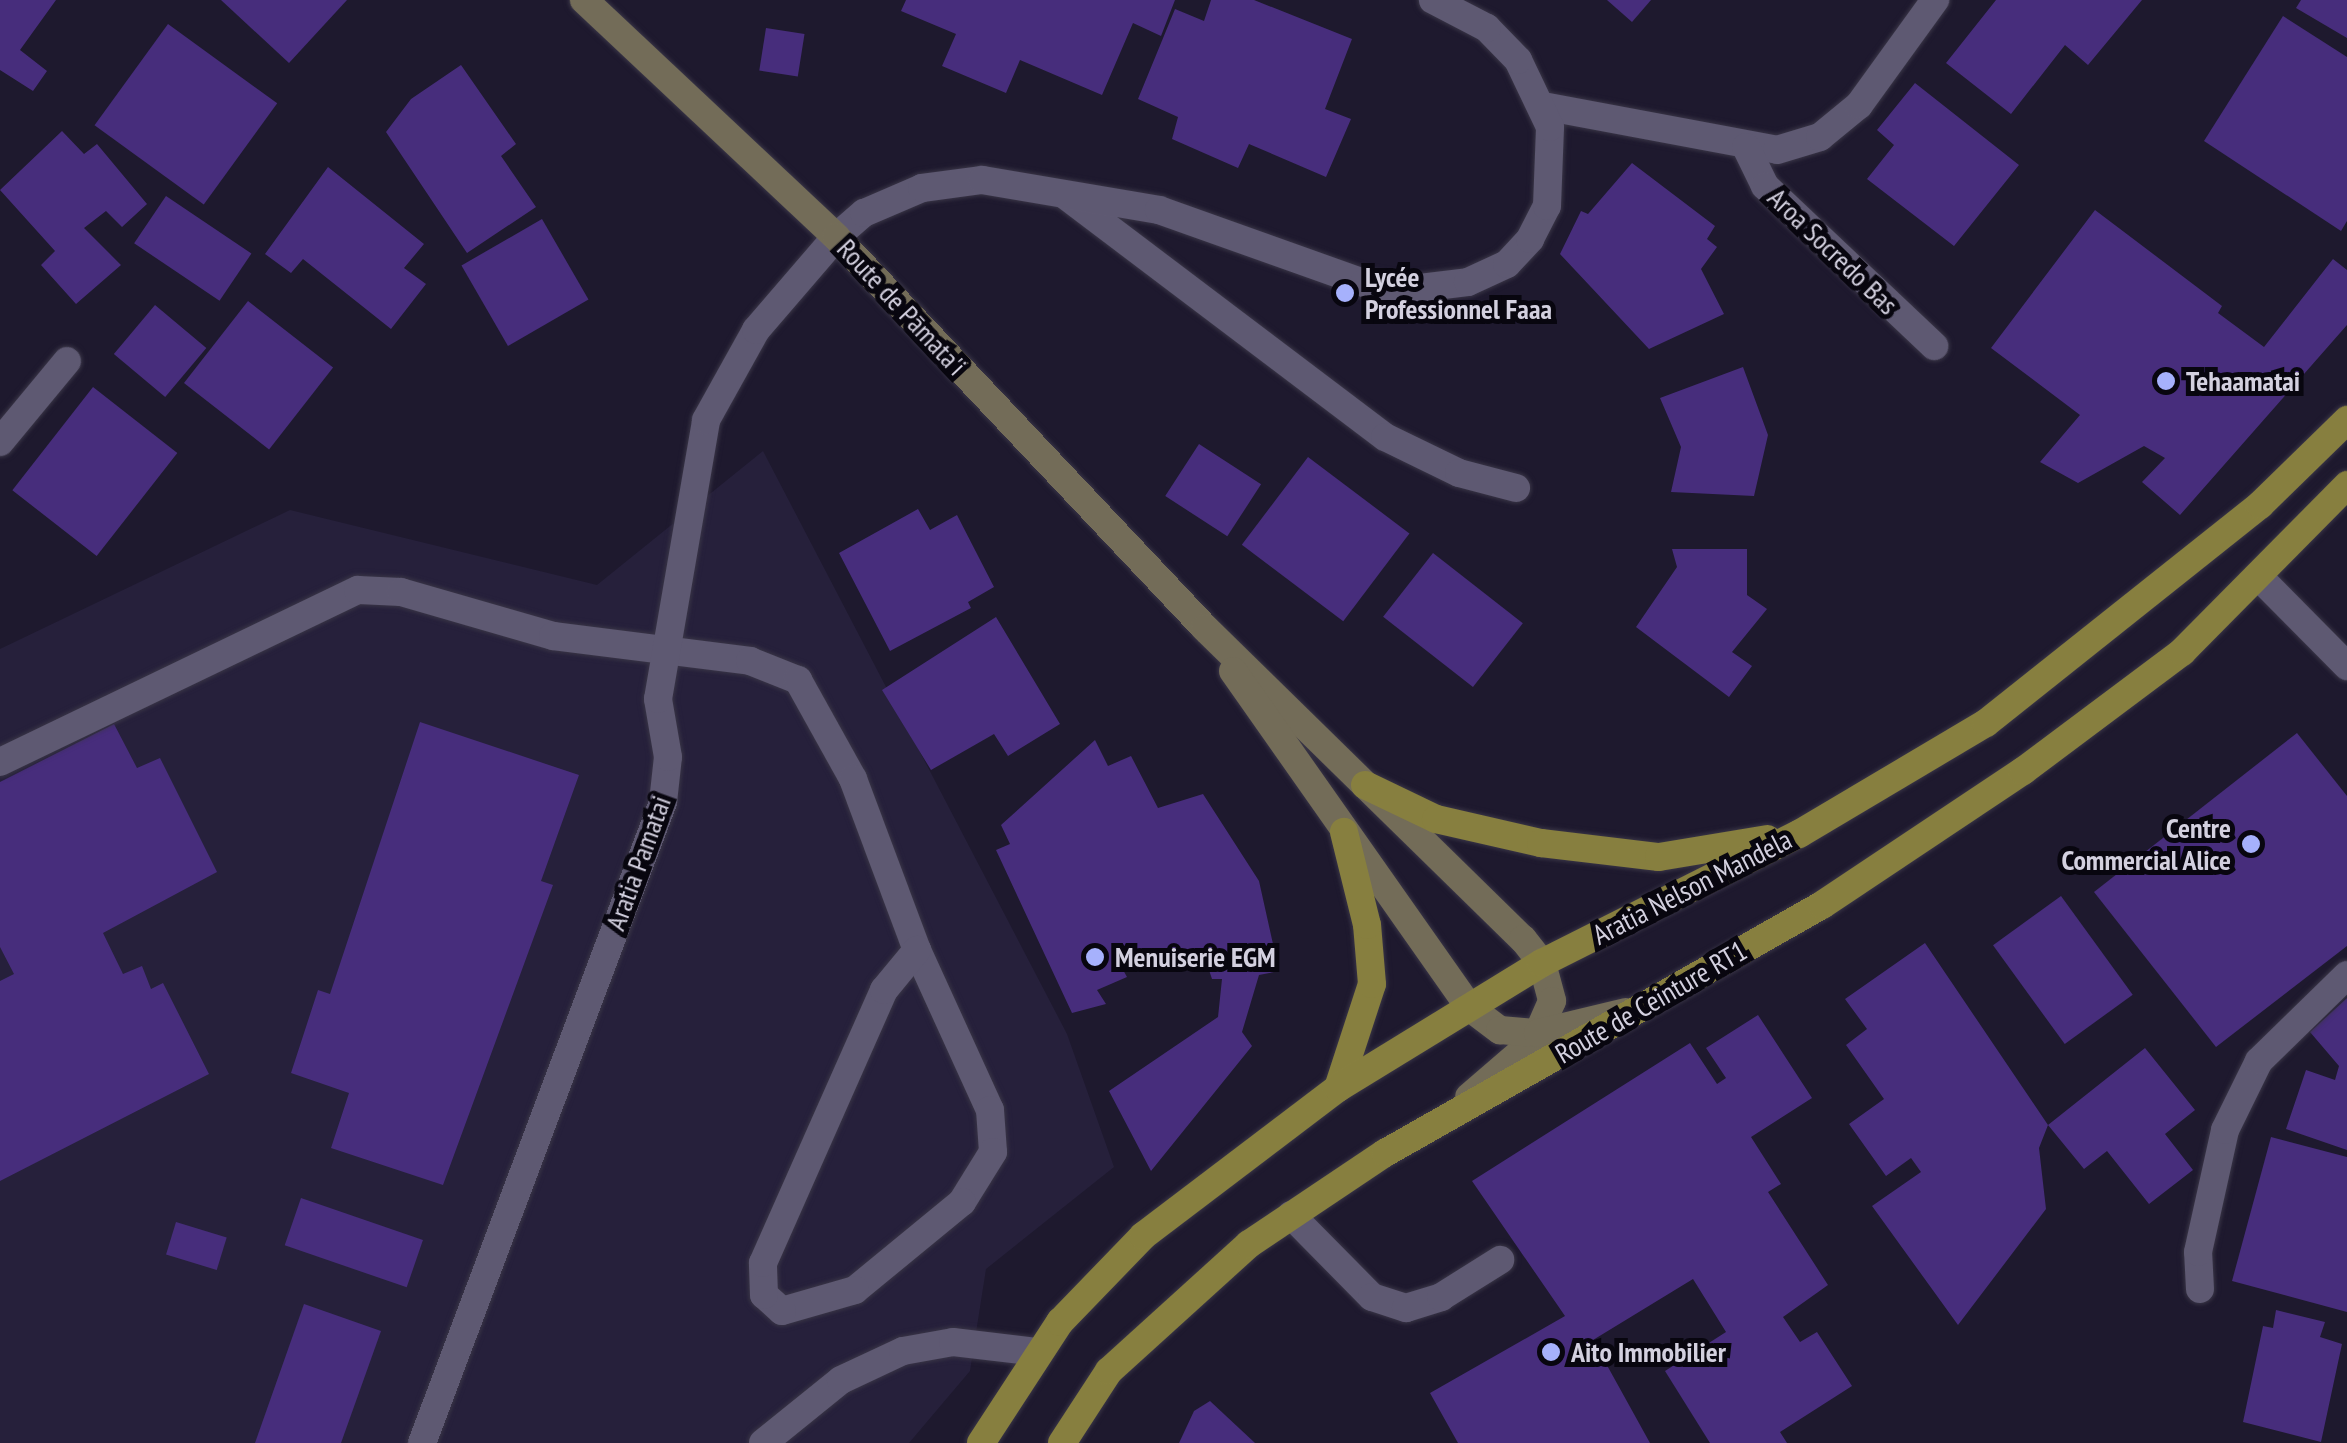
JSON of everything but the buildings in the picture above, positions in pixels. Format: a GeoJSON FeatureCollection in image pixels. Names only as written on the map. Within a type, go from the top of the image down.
{"type":"FeatureCollection","features":[{"type":"Feature","properties":{"kind":"main road","name":"Route de Pāmata'i"},"geometry":{"type":"LineString","coordinates":[[584,0],[836,237],[1205,628]]}},
{"type":"Feature","properties":{"kind":"main road","name":"Aratia Nelson Mandela"},"geometry":{"type":"LineString","coordinates":[[981,1443],[1038,1352],[1143,1236],[1338,1088],[1542,963],[1799,834],[1986,722],[2260,504],[2347,420]]}},
{"type":"Feature","properties":{"kind":"main road","name":"Route de Ceinture RT1"},"geometry":{"type":"LineString","coordinates":[[1062,1443],[1109,1371],[1220,1266],[1291,1215],[1442,1121],[1822,904],[2023,770],[2182,652],[2347,486]]}},
{"type":"Feature","properties":{"kind":"main road"},"geometry":{"type":"LineString","coordinates":[[1205,628],[1542,963],[1552,1000],[1538,1032],[1442,1121]]}},
{"type":"Feature","properties":{"kind":"main road"},"geometry":{"type":"LineString","coordinates":[[1205,628],[1469,1006],[1500,1030],[1538,1032],[1643,1008]]}},
{"type":"Feature","properties":{"kind":"main road"},"geometry":{"type":"LineString","coordinates":[[1365,785],[1436,819],[1507,838],[1660,857],[1799,834]]}},
{"type":"Feature","properties":{"kind":"main road"},"geometry":{"type":"LineString","coordinates":[[1338,1088],[1372,984],[1367,925],[1344,832]]}},
{"type":"Feature","properties":{"kind":"street","name":"Aratia Pamatai"},"geometry":{"type":"LineString","coordinates":[[422,1443],[663,802],[668,757],[658,699],[695,461],[719,389],[756,330],[836,237],[864,213],[922,188],[982,180],[1159,210],[1364,283],[1437,288],[1506,264],[1530,239],[1546,206],[1553,164],[1543,106],[1518,60],[1487,28],[1433,0]]}},
{"type":"Feature","properties":{"kind":"street"},"geometry":{"type":"LineString","coordinates":[[1543,106],[1777,150],[1820,137],[1858,105],[1935,0]]}},
{"type":"Feature","properties":{"kind":"street","name":"Aroa Socredo Bas"},"geometry":{"type":"LineString","coordinates":[[1746,146],[1765,186],[1934,346]]}},
{"type":"Feature","properties":{"kind":"street"},"geometry":{"type":"LineString","coordinates":[[1062,192],[1386,437],[1459,473],[1516,488]]}},
{"type":"Feature","properties":{"kind":"street"},"geometry":{"type":"LineString","coordinates":[[0,442],[67,361]]}},
{"type":"Feature","properties":{"kind":"street"},"geometry":{"type":"LineString","coordinates":[[2258,576],[2347,666]]}},
{"type":"Feature","properties":{"kind":"street"},"geometry":{"type":"LineString","coordinates":[[0,762],[358,590],[401,592],[552,636],[750,662],[798,680],[853,779],[918,950],[990,1110],[992,1152],[962,1202],[855,1290],[782,1311],[764,1295],[763,1263],[884,990],[918,950]]}},
{"type":"Feature","properties":{"kind":"street"},"geometry":{"type":"LineString","coordinates":[[2200,1289],[2198,1252],[2225,1130],[2259,1061],[2347,975]]}},
{"type":"Feature","properties":{"kind":"street"},"geometry":{"type":"LineString","coordinates":[[1291,1215],[1372,1297],[1406,1308],[1441,1297],[1500,1260]]}},
{"type":"Feature","properties":{"kind":"street"},"geometry":{"type":"LineString","coordinates":[[763,1443],[841,1380],[903,1351],[953,1342],[1038,1352]]}},
{"type":"Feature","properties":{"kind":"shaded area"},"geometry":{"type":"Polygon","coordinates":[[[763,451],[1067,1034],[1114,1167],[986,1269],[970,1371],[909,1443],[0,1443],[0,649],[290,510],[597,585],[763,451]]]}},
{"type":"Feature","properties":{"kind":"place","name":"Lycée Professionnel Faaa"},"geometry":{"type":"Point","coordinates":[1345,293]}},
{"type":"Feature","properties":{"kind":"place","name":"Tehaamatai"},"geometry":{"type":"Point","coordinates":[2166,381]}},
{"type":"Feature","properties":{"kind":"place","name":"Centre Commercial Alice"},"geometry":{"type":"Point","coordinates":[2251,844]}},
{"type":"Feature","properties":{"kind":"place","name":"Menuiserie EGM"},"geometry":{"type":"Point","coordinates":[1095,957]}},
{"type":"Feature","properties":{"kind":"place","name":"Aito Immobilier"},"geometry":{"type":"Point","coordinates":[1551,1352]}}]}
